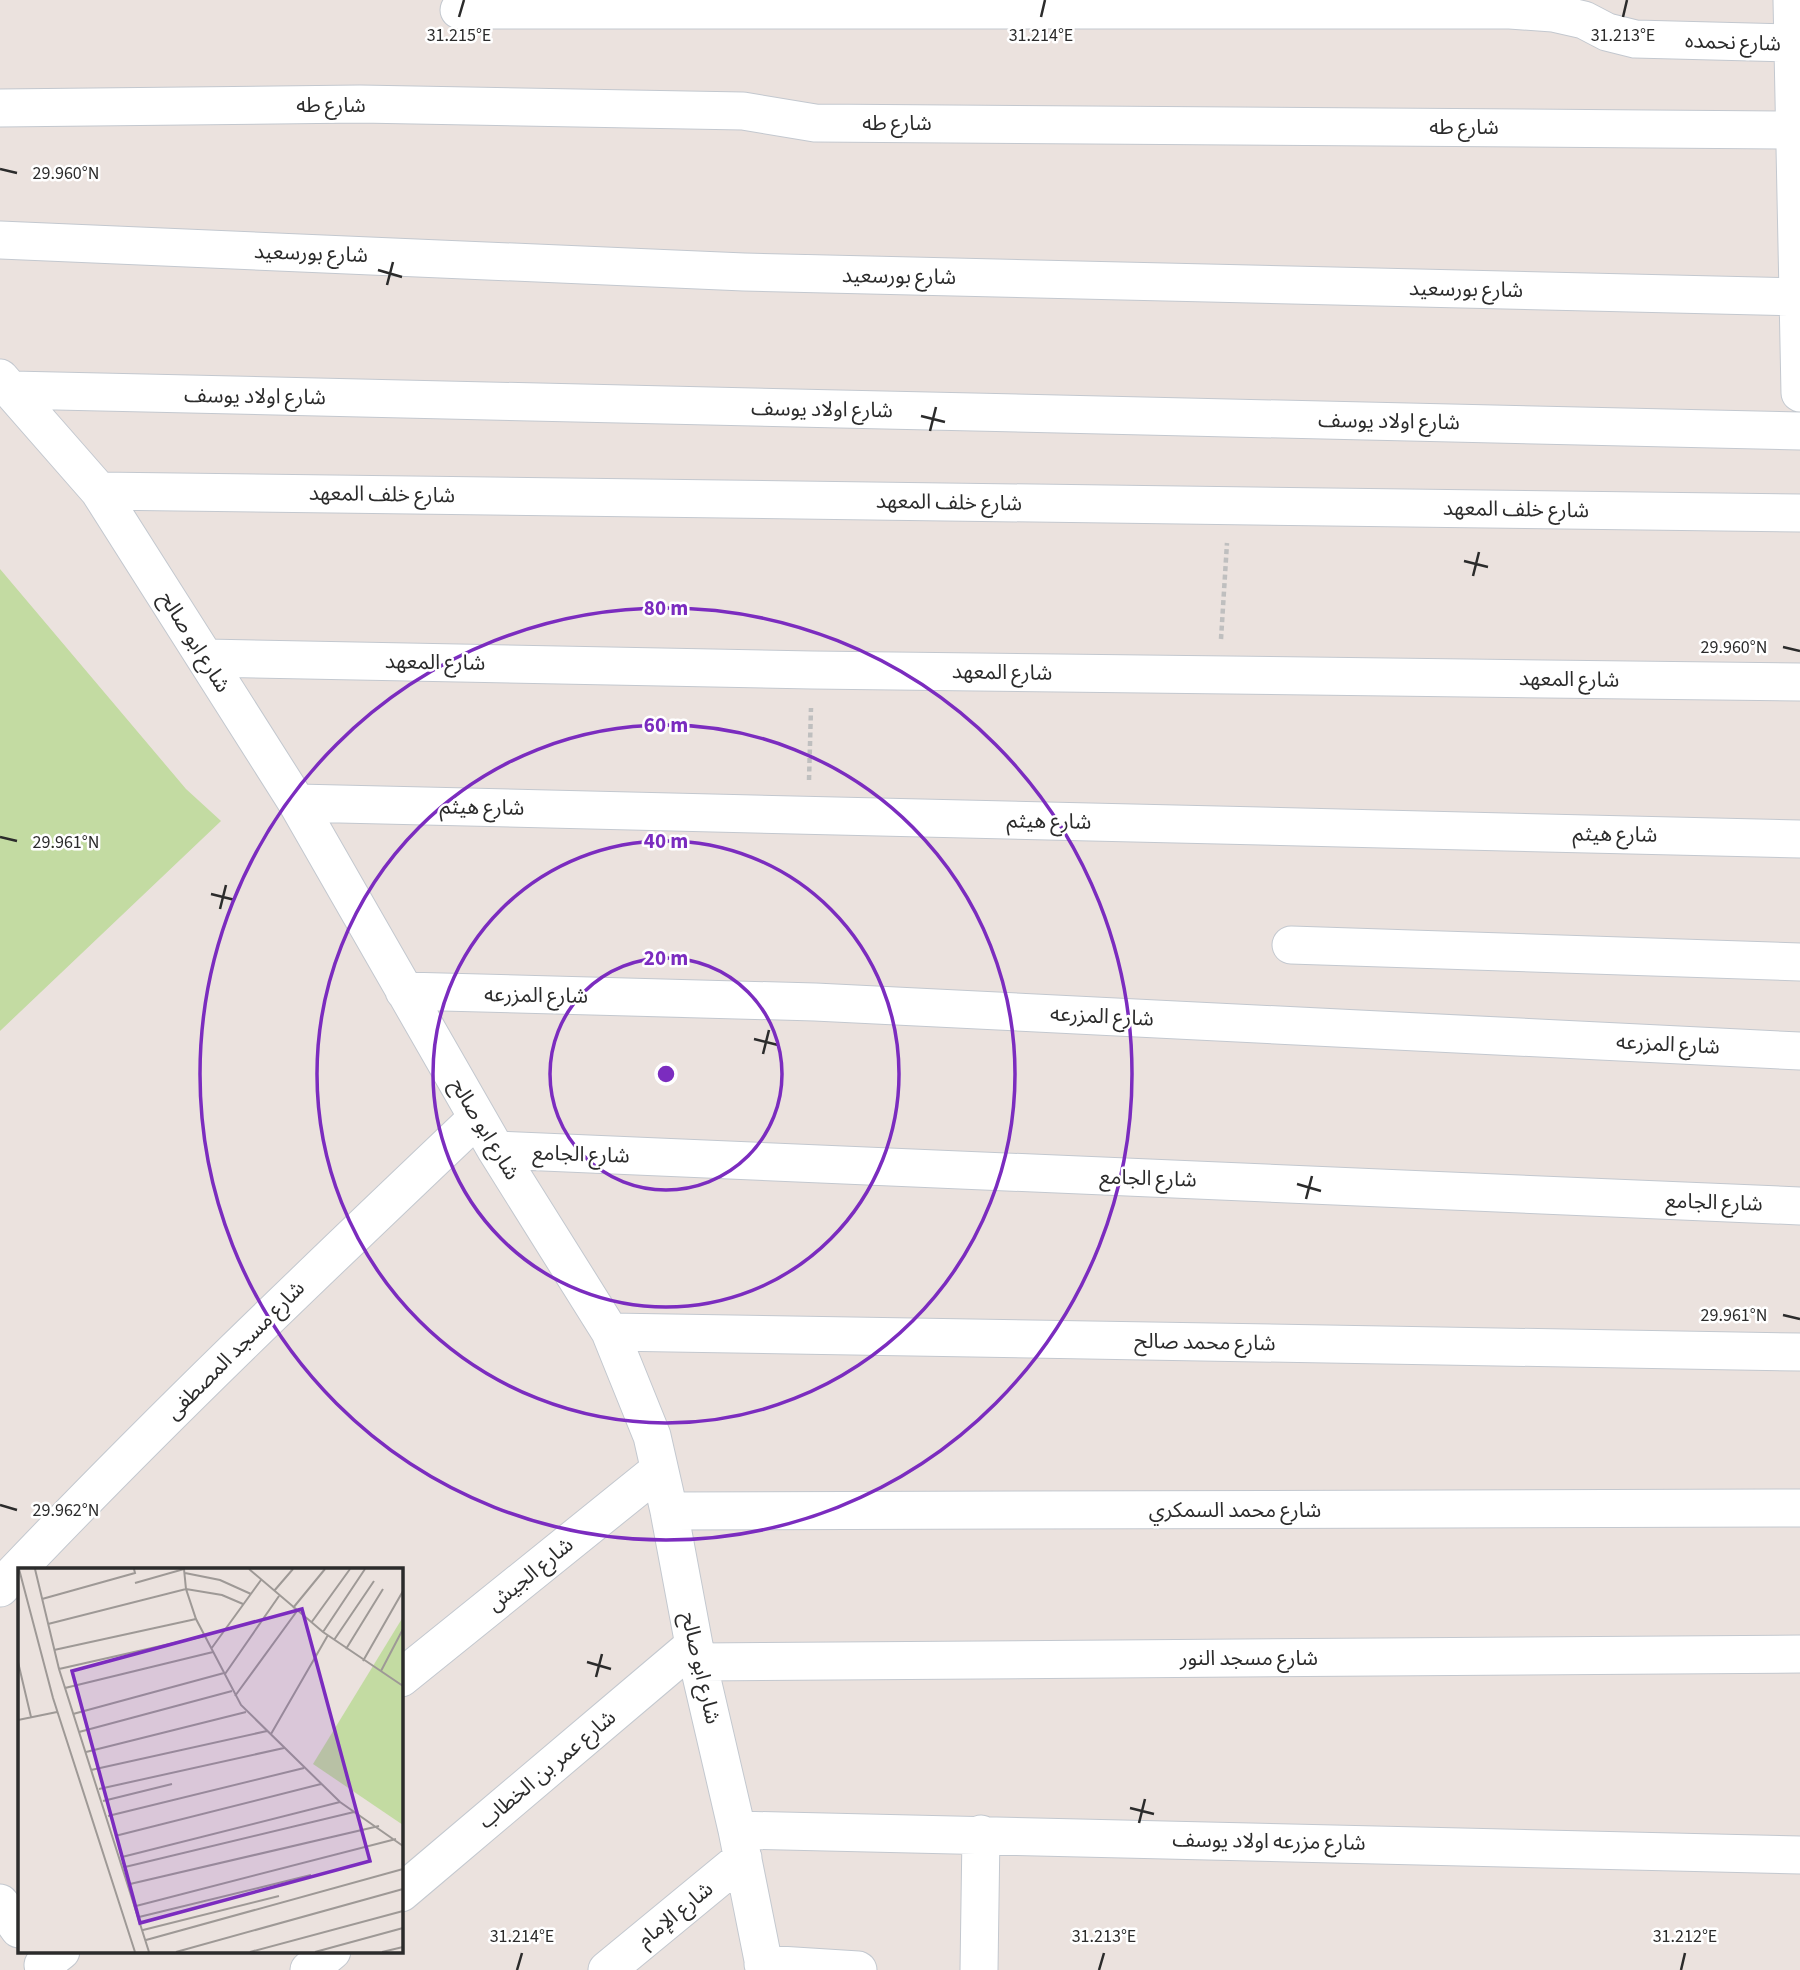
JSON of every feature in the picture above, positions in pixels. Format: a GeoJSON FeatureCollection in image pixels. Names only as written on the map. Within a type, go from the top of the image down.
{"type":"FeatureCollection","features":[{"type":"Feature","properties":{"kind":"street"},"geometry":{"type":"LineString","coordinates":[[1792,0],[1800,393]]}},
{"type":"Feature","properties":{"kind":"street","name":"شارع نحمده"},"geometry":{"type":"LineString","coordinates":[[459,10],[1510,10],[1553,13],[1584,20],[1607,32],[1635,39],[1793,43]]}},
{"type":"Feature","properties":{"kind":"street","name":"شارع طه"},"geometry":{"type":"LineString","coordinates":[[0,108],[360,104],[743,111],[815,123],[1795,130]]}},
{"type":"Feature","properties":{"kind":"street","name":"شارع بورسعيد"},"geometry":{"type":"LineString","coordinates":[[0,240],[744,272],[1798,297]]}},
{"type":"Feature","properties":{"kind":"street","name":"شارع اولاد يوسف"},"geometry":{"type":"LineString","coordinates":[[6,384],[1800,431]]}},
{"type":"Feature","properties":{"kind":"street","name":"شارع ابو صالح"},"geometry":{"type":"LineString","coordinates":[[6,384],[99,491],[297,803],[477,1118],[610,1332],[652,1436],[764,1967]]}},
{"type":"Feature","properties":{"kind":"street","name":"شارع خلف المعهد"},"geometry":{"type":"LineString","coordinates":[[99,491],[1800,513]]}},
{"type":"Feature","properties":{"kind":"street","name":"شارع المعهد"},"geometry":{"type":"LineString","coordinates":[[205,658],[812,670],[1800,682]]}},
{"type":"Feature","properties":{"kind":"street","name":"شارع هيثم"},"geometry":{"type":"LineString","coordinates":[[297,803],[1800,839]]}},
{"type":"Feature","properties":{"kind":"street"},"geometry":{"type":"LineString","coordinates":[[1291,945],[1800,962]]}},
{"type":"Feature","properties":{"kind":"street","name":"شارع المزرعه"},"geometry":{"type":"LineString","coordinates":[[404,991],[815,1002],[1800,1051]]}},
{"type":"Feature","properties":{"kind":"street","name":"شارع مسجد المصطفى"},"geometry":{"type":"LineString","coordinates":[[19,1568],[268,1316],[477,1118]]}},
{"type":"Feature","properties":{"kind":"street","name":"شارع الجامع"},"geometry":{"type":"LineString","coordinates":[[496,1150],[1800,1206]]}},
{"type":"Feature","properties":{"kind":"street","name":"شارع محمد صالح"},"geometry":{"type":"LineString","coordinates":[[610,1332],[1800,1352]]}},
{"type":"Feature","properties":{"kind":"street","name":"شارع الجيش"},"geometry":{"type":"LineString","coordinates":[[402,1677],[659,1470]]}},
{"type":"Feature","properties":{"kind":"street","name":"شارع محمد السمكري"},"geometry":{"type":"LineString","coordinates":[[669,1511],[1800,1508]]}},
{"type":"Feature","properties":{"kind":"street","name":"شارع مسجد المصطفى"},"geometry":{"type":"LineString","coordinates":[[0,1588],[18,1569]]}},
{"type":"Feature","properties":{"kind":"street","name":"شارع مسجد النور"},"geometry":{"type":"LineString","coordinates":[[696,1653],[1800,1654]]}},
{"type":"Feature","properties":{"kind":"street","name":"شارع عمر بن الخطاب"},"geometry":{"type":"LineString","coordinates":[[402,1892],[696,1653]]}},
{"type":"Feature","properties":{"kind":"street"},"geometry":{"type":"LineString","coordinates":[[979,1970],[981,1834]]}},
{"type":"Feature","properties":{"kind":"street","name":"شارع مزرعه اولاد يوسف"},"geometry":{"type":"LineString","coordinates":[[740,1844],[981,1834],[1800,1855]]}},
{"type":"Feature","properties":{"kind":"street","name":"شارع الإمام"},"geometry":{"type":"LineString","coordinates":[[607,1970],[740,1844]]}},
{"type":"Feature","properties":{"kind":"street"},"geometry":{"type":"LineString","coordinates":[[0,1903],[18,1928]]}},
{"type":"Feature","properties":{"kind":"street"},"geometry":{"type":"LineString","coordinates":[[309,1970],[331,1952]]}},
{"type":"Feature","properties":{"kind":"street"},"geometry":{"type":"LineString","coordinates":[[764,1967],[858,1970]]}},
{"type":"Feature","properties":{"kind":"path"},"geometry":{"type":"LineString","coordinates":[[1218,675],[1230,506]]}},
{"type":"Feature","properties":{"kind":"path"},"geometry":{"type":"LineString","coordinates":[[808,816],[812,670]]}},
{"type":"Feature","properties":{"kind":"green space"},"geometry":{"type":"Polygon","coordinates":[[[0,569],[186,789],[221,821],[0,1031],[0,569]]]}}]}
